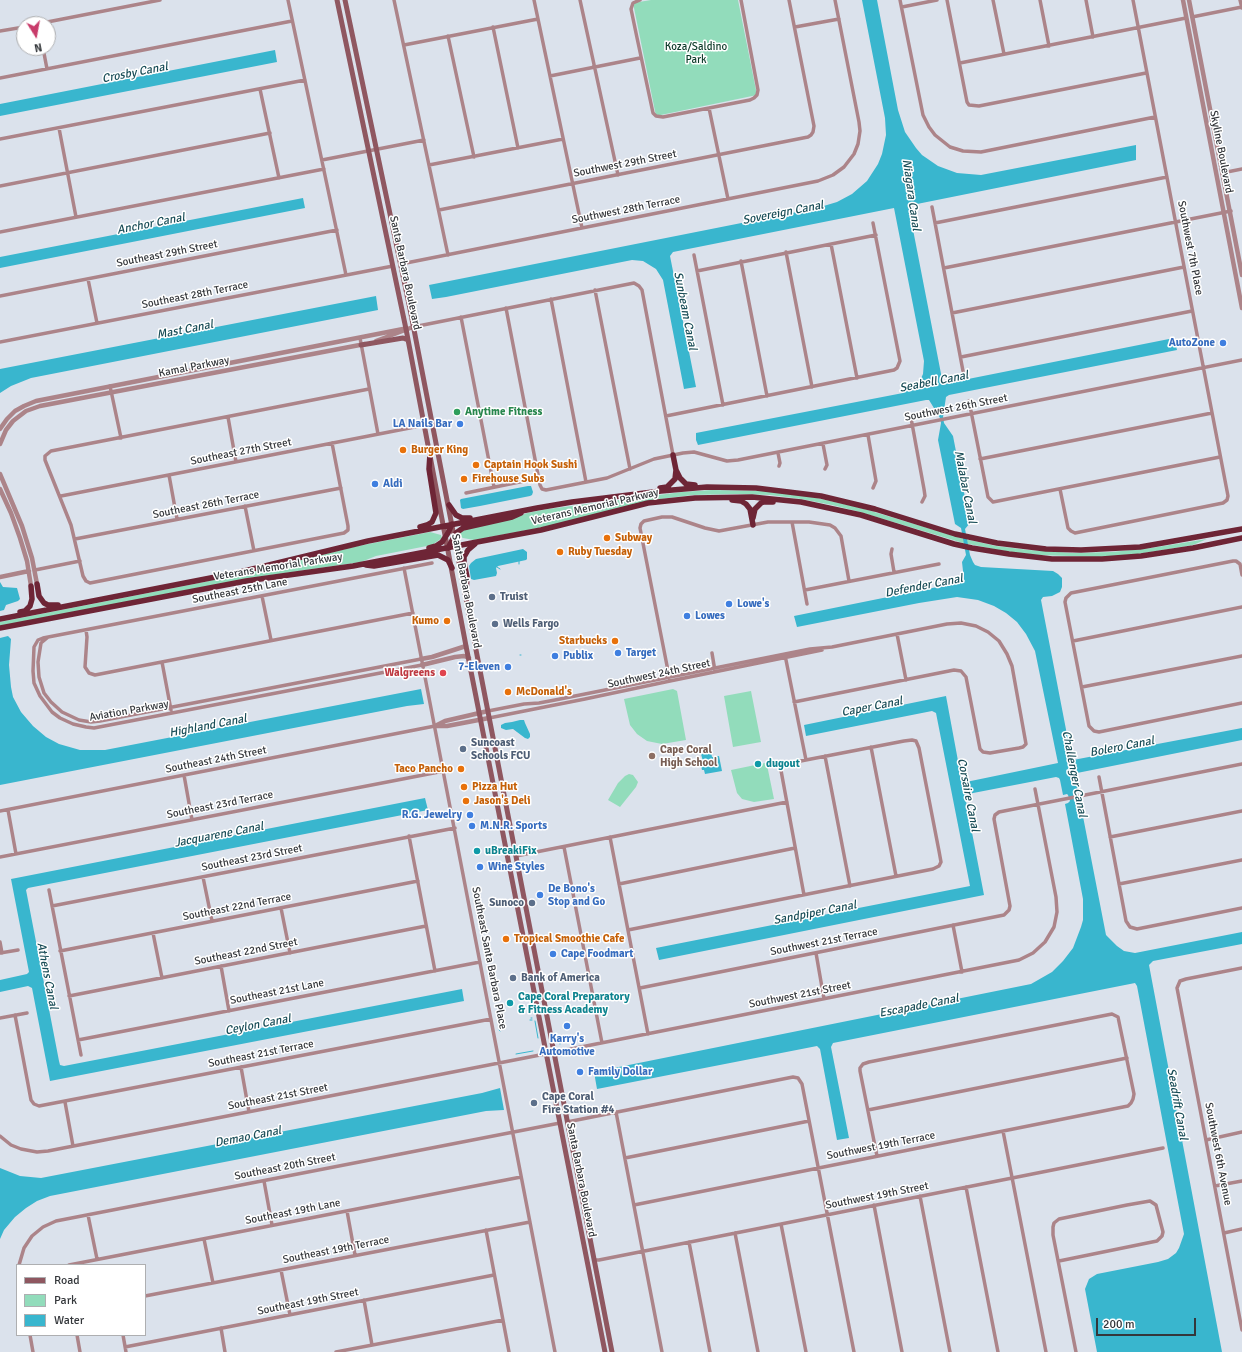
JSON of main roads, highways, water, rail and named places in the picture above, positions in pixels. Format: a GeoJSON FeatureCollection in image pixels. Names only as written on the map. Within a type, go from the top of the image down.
{"type":"FeatureCollection","features":[{"type":"Feature","properties":{"kind":"highway"},"geometry":{"type":"LineString","coordinates":[[350,545],[377,536],[425,526],[435,519],[436,512],[429,469],[430,454]]}},
{"type":"Feature","properties":{"kind":"highway"},"geometry":{"type":"LineString","coordinates":[[673,455],[676,470],[682,481],[690,485],[745,484],[753,485],[756,488]]}},
{"type":"Feature","properties":{"kind":"highway"},"geometry":{"type":"LineString","coordinates":[[554,505],[564,500],[663,488],[670,485],[675,479],[676,470]]}},
{"type":"Feature","properties":{"kind":"highway","name":"Veterans Memorial Parkway"},"geometry":{"type":"LineString","coordinates":[[0,619],[236,573],[350,545],[537,508],[707,487],[756,488],[804,493],[875,509],[955,534],[998,543],[1046,548],[1081,550],[1154,545],[1242,529]]}},
{"type":"Feature","properties":{"kind":"highway","name":"Veterans Memorial Parkway"},"geometry":{"type":"LineString","coordinates":[[0,628],[246,581],[361,564],[448,548],[560,526],[648,503],[695,498],[752,497],[801,502],[861,515],[954,544],[1031,557],[1077,560],[1108,559],[1140,556],[1242,539]]}},
{"type":"Feature","properties":{"kind":"highway"},"geometry":{"type":"LineString","coordinates":[[648,503],[662,504],[694,501],[737,500],[744,502],[748,507],[753,522],[753,514],[755,509],[764,502],[797,505],[843,514],[861,515]]}},
{"type":"Feature","properties":{"kind":"highway"},"geometry":{"type":"LineString","coordinates":[[449,506],[456,515],[465,519],[527,507],[537,508]]}},
{"type":"Feature","properties":{"kind":"highway"},"geometry":{"type":"LineString","coordinates":[[448,548],[455,536],[465,527],[512,517],[528,510]]}},
{"type":"Feature","properties":{"kind":"highway"},"geometry":{"type":"LineString","coordinates":[[361,564],[376,558],[436,546],[446,537],[452,524]]}},
{"type":"Feature","properties":{"kind":"highway"},"geometry":{"type":"LineString","coordinates":[[466,593],[467,577],[464,557],[468,550],[477,542]]}},
{"type":"Feature","properties":{"kind":"highway"},"geometry":{"type":"LineString","coordinates":[[361,564],[374,566],[438,555],[448,560],[452,568]]}},
{"type":"Feature","properties":{"kind":"highway"},"geometry":{"type":"LineString","coordinates":[[0,616],[28,609],[32,599],[34,585],[41,600],[48,605],[109,595],[121,596]]}},
{"type":"Feature","properties":{"kind":"main road","name":"Santa Barbara Boulevard"},"geometry":{"type":"LineString","coordinates":[[336,0],[406,329],[466,646],[547,1054],[604,1352]]}},
{"type":"Feature","properties":{"kind":"main road","name":"Santa Barbara Boulevard"},"geometry":{"type":"LineString","coordinates":[[345,0],[414,327],[479,654],[489,718],[612,1352]]}},
{"type":"Feature","properties":{"kind":"main road"},"geometry":{"type":"LineString","coordinates":[[361,345],[403,338],[408,340]]}},
{"type":"Feature","properties":{"kind":"main road"},"geometry":{"type":"LineString","coordinates":[[460,608],[464,616],[470,648],[474,653],[479,654]]}},
{"type":"Feature","properties":{"kind":"main road"},"geometry":{"type":"LineString","coordinates":[[577,1208],[582,1218],[589,1255],[594,1260]]}},
{"type":"Feature","properties":{"kind":"water"},"geometry":{"type":"Polygon","coordinates":[[[862,0],[877,0],[898,110],[905,132],[922,155],[938,166],[957,173],[981,175],[1136,145],[1136,160],[912,205],[909,209],[943,384],[1174,338],[1177,350],[949,395],[946,397],[943,417],[944,423],[953,436],[970,523],[965,529],[970,555],[975,565],[981,567],[1053,571],[1062,578],[1062,587],[1060,592],[1052,596],[1043,597],[1041,600],[1073,760],[1242,728],[1242,740],[1077,773],[1076,778],[1078,788],[1073,794],[1074,801],[1080,801],[1106,935],[1117,946],[1124,951],[1135,953],[1242,932],[1242,944],[1153,961],[1149,965],[1222,1352],[1097,1352],[1085,1289],[1089,1279],[1097,1274],[1168,1259],[1176,1253],[1184,1234],[1137,986],[1135,983],[833,1043],[831,1047],[849,1138],[837,1140],[820,1049],[817,1046],[597,1089],[594,1072],[1031,984],[1052,972],[1063,961],[1073,948],[1083,920],[1083,899],[1065,804],[1070,801],[1067,794],[1063,795],[1060,780],[1056,777],[968,794],[965,796],[984,895],[659,960],[656,948],[970,886],[936,713],[932,711],[806,736],[804,725],[946,696],[961,777],[964,782],[1058,763],[1035,651],[1026,634],[1017,622],[994,606],[978,600],[957,597],[797,627],[794,616],[962,582],[964,580],[962,562],[966,555],[961,528],[955,524],[938,440],[941,423],[940,418],[929,400],[698,445],[696,440],[696,433],[903,393],[919,383],[923,374],[924,361],[894,208],[673,252],[670,256],[696,387],[684,389],[663,280],[656,269],[643,261],[632,260],[432,299],[429,285],[817,208],[837,202],[852,194],[867,181],[878,164],[886,135],[885,118],[862,0]]]}},
{"type":"Feature","properties":{"kind":"water"},"geometry":{"type":"Polygon","coordinates":[[[275,50],[277,62],[0,116],[0,104],[275,50]]]}},
{"type":"Feature","properties":{"kind":"water"},"geometry":{"type":"Polygon","coordinates":[[[303,198],[305,208],[0,268],[0,257],[303,198]]]}},
{"type":"Feature","properties":{"kind":"water"},"geometry":{"type":"Polygon","coordinates":[[[376,296],[378,310],[31,378],[11,386],[0,393],[0,369],[376,296]]]}},
{"type":"Feature","properties":{"kind":"water"},"geometry":{"type":"Polygon","coordinates":[[[531,486],[533,492],[530,496],[463,509],[461,508],[461,499],[531,486]]]}},
{"type":"Feature","properties":{"kind":"water"},"geometry":{"type":"Polygon","coordinates":[[[523,549],[527,552],[526,560],[498,566],[496,568],[496,576],[474,580],[471,579],[469,566],[476,559],[523,549]]]}},
{"type":"Feature","properties":{"kind":"water"},"geometry":{"type":"Polygon","coordinates":[[[0,582],[3,587],[17,588],[20,599],[6,605],[4,610],[0,611],[0,582]]]}},
{"type":"Feature","properties":{"kind":"water"},"geometry":{"type":"Polygon","coordinates":[[[8,636],[11,639],[9,665],[11,687],[13,697],[21,712],[33,726],[46,737],[59,744],[80,750],[105,750],[421,689],[424,704],[407,706],[0,785],[0,638],[8,636]]]}},
{"type":"Feature","properties":{"kind":"water"},"geometry":{"type":"Polygon","coordinates":[[[524,720],[530,734],[528,739],[513,729],[506,730],[501,728],[501,725],[505,723],[524,720]]]}},
{"type":"Feature","properties":{"kind":"water"},"geometry":{"type":"Polygon","coordinates":[[[711,752],[712,757],[719,756],[722,771],[705,774],[701,766],[704,765],[701,754],[711,752]]]}},
{"type":"Feature","properties":{"kind":"water"},"geometry":{"type":"Polygon","coordinates":[[[425,798],[428,810],[28,888],[26,890],[60,1065],[64,1066],[462,989],[464,1001],[50,1081],[32,988],[28,986],[0,992],[0,980],[27,974],[29,972],[11,879],[425,798]]]}},
{"type":"Feature","properties":{"kind":"water"},"geometry":{"type":"Polygon","coordinates":[[[500,1088],[504,1110],[486,1111],[50,1196],[37,1201],[15,1217],[4,1230],[0,1239],[0,1168],[20,1176],[41,1178],[482,1093],[500,1088]]]}},
{"type":"Feature","properties":{"kind":"waterway"},"geometry":{"type":"LineString","coordinates":[[535,1021],[538,1038]]}},
{"type":"Feature","properties":{"kind":"waterway"},"geometry":{"type":"LineString","coordinates":[[516,1054],[533,1051]]}},
{"type":"Feature","properties":{"kind":"place","name":"AutoZone"},"geometry":{"type":"Point","coordinates":[1223,343]}},
{"type":"Feature","properties":{"kind":"place","name":"Anytime Fitness"},"geometry":{"type":"Point","coordinates":[457,412]}},
{"type":"Feature","properties":{"kind":"place","name":"LA Nails Bar"},"geometry":{"type":"Point","coordinates":[460,424]}},
{"type":"Feature","properties":{"kind":"place","name":"Burger King"},"geometry":{"type":"Point","coordinates":[403,450]}},
{"type":"Feature","properties":{"kind":"place","name":"Captain Hook Sushi"},"geometry":{"type":"Point","coordinates":[476,465]}},
{"type":"Feature","properties":{"kind":"place","name":"Firehouse Subs"},"geometry":{"type":"Point","coordinates":[464,479]}},
{"type":"Feature","properties":{"kind":"place","name":"Aldi"},"geometry":{"type":"Point","coordinates":[375,484]}},
{"type":"Feature","properties":{"kind":"place","name":"Subway"},"geometry":{"type":"Point","coordinates":[607,538]}},
{"type":"Feature","properties":{"kind":"place","name":"Ruby Tuesday"},"geometry":{"type":"Point","coordinates":[560,552]}},
{"type":"Feature","properties":{"kind":"place","name":"Truist"},"geometry":{"type":"Point","coordinates":[492,597]}},
{"type":"Feature","properties":{"kind":"place","name":"Lowe's"},"geometry":{"type":"Point","coordinates":[729,604]}},
{"type":"Feature","properties":{"kind":"place","name":"Lowes"},"geometry":{"type":"Point","coordinates":[687,616]}},
{"type":"Feature","properties":{"kind":"place","name":"Kumo"},"geometry":{"type":"Point","coordinates":[447,621]}},
{"type":"Feature","properties":{"kind":"place","name":"Wells Fargo"},"geometry":{"type":"Point","coordinates":[495,624]}},
{"type":"Feature","properties":{"kind":"place","name":"Starbucks"},"geometry":{"type":"Point","coordinates":[615,641]}},
{"type":"Feature","properties":{"kind":"place","name":"Target"},"geometry":{"type":"Point","coordinates":[618,653]}},
{"type":"Feature","properties":{"kind":"place","name":"Publix"},"geometry":{"type":"Point","coordinates":[555,656]}},
{"type":"Feature","properties":{"kind":"place","name":"7-Eleven"},"geometry":{"type":"Point","coordinates":[508,667]}},
{"type":"Feature","properties":{"kind":"place","name":"Walgreens"},"geometry":{"type":"Point","coordinates":[443,673]}},
{"type":"Feature","properties":{"kind":"place","name":"McDonald's"},"geometry":{"type":"Point","coordinates":[508,692]}},
{"type":"Feature","properties":{"kind":"place","name":"Suncoast Schools FCU"},"geometry":{"type":"Point","coordinates":[463,749]}},
{"type":"Feature","properties":{"kind":"place","name":"Cape Coral High School"},"geometry":{"type":"Point","coordinates":[652,756]}},
{"type":"Feature","properties":{"kind":"place","name":"dugout"},"geometry":{"type":"Point","coordinates":[758,764]}},
{"type":"Feature","properties":{"kind":"place","name":"Taco Pancho"},"geometry":{"type":"Point","coordinates":[461,769]}},
{"type":"Feature","properties":{"kind":"place","name":"Pizza Hut"},"geometry":{"type":"Point","coordinates":[464,787]}},
{"type":"Feature","properties":{"kind":"place","name":"Jason's Deli"},"geometry":{"type":"Point","coordinates":[466,801]}},
{"type":"Feature","properties":{"kind":"place","name":"R.G. Jewelry"},"geometry":{"type":"Point","coordinates":[470,815]}},
{"type":"Feature","properties":{"kind":"place","name":"M.N.R. Sports"},"geometry":{"type":"Point","coordinates":[472,826]}},
{"type":"Feature","properties":{"kind":"place","name":"uBreakiFix"},"geometry":{"type":"Point","coordinates":[477,851]}},
{"type":"Feature","properties":{"kind":"place","name":"Wine Styles"},"geometry":{"type":"Point","coordinates":[480,867]}},
{"type":"Feature","properties":{"kind":"place","name":"De Bono's Stop and Go"},"geometry":{"type":"Point","coordinates":[540,895]}},
{"type":"Feature","properties":{"kind":"place","name":"Sunoco"},"geometry":{"type":"Point","coordinates":[532,903]}},
{"type":"Feature","properties":{"kind":"place","name":"Tropical Smoothie Cafe"},"geometry":{"type":"Point","coordinates":[506,939]}},
{"type":"Feature","properties":{"kind":"place","name":"Cape Foodmart"},"geometry":{"type":"Point","coordinates":[553,954]}},
{"type":"Feature","properties":{"kind":"place","name":"Bank of America"},"geometry":{"type":"Point","coordinates":[513,978]}},
{"type":"Feature","properties":{"kind":"place","name":"Cape Coral Preparatory & Fitness Academy"},"geometry":{"type":"Point","coordinates":[510,1003]}},
{"type":"Feature","properties":{"kind":"place","name":"Karry's Automotive"},"geometry":{"type":"Point","coordinates":[567,1026]}},
{"type":"Feature","properties":{"kind":"place","name":"Family Dollar"},"geometry":{"type":"Point","coordinates":[580,1072]}},
{"type":"Feature","properties":{"kind":"place","name":"Cape Coral Fire Station #4"},"geometry":{"type":"Point","coordinates":[534,1103]}},
{"type":"Feature","properties":{"kind":"park label","name":"Koza/Saldino Park"},"geometry":{"type":"Point","coordinates":[696,53]}},
{"type":"Feature","properties":{"kind":"water label","name":"Crosby Canal"},"geometry":{"type":"Point","coordinates":[135,73]}},
{"type":"Feature","properties":{"kind":"water label","name":"Niagara Canal"},"geometry":{"type":"Point","coordinates":[911,195]}},
{"type":"Feature","properties":{"kind":"water label","name":"Sovereign Canal"},"geometry":{"type":"Point","coordinates":[783,213]}},
{"type":"Feature","properties":{"kind":"water label","name":"Anchor Canal"},"geometry":{"type":"Point","coordinates":[151,224]}},
{"type":"Feature","properties":{"kind":"water label","name":"Sunbeam Canal"},"geometry":{"type":"Point","coordinates":[685,311]}},
{"type":"Feature","properties":{"kind":"water label","name":"Mast Canal"},"geometry":{"type":"Point","coordinates":[185,330]}},
{"type":"Feature","properties":{"kind":"water label","name":"Seabell Canal"},"geometry":{"type":"Point","coordinates":[934,382]}},
{"type":"Feature","properties":{"kind":"water label","name":"Malabar Canal"},"geometry":{"type":"Point","coordinates":[965,487]}},
{"type":"Feature","properties":{"kind":"water label","name":"Defender Canal"},"geometry":{"type":"Point","coordinates":[924,586]}},
{"type":"Feature","properties":{"kind":"water label","name":"Caper Canal"},"geometry":{"type":"Point","coordinates":[872,707]}},
{"type":"Feature","properties":{"kind":"water label","name":"Highland Canal"},"geometry":{"type":"Point","coordinates":[208,726]}},
{"type":"Feature","properties":{"kind":"water label","name":"Bolero Canal"},"geometry":{"type":"Point","coordinates":[1122,747]}},
{"type":"Feature","properties":{"kind":"water label","name":"Challenger Canal"},"geometry":{"type":"Point","coordinates":[1074,774]}},
{"type":"Feature","properties":{"kind":"water label","name":"Corsaire Canal"},"geometry":{"type":"Point","coordinates":[968,795]}},
{"type":"Feature","properties":{"kind":"water label","name":"Jacquarene Canal"},"geometry":{"type":"Point","coordinates":[219,835]}},
{"type":"Feature","properties":{"kind":"water label","name":"Sandpiper Canal"},"geometry":{"type":"Point","coordinates":[815,913]}},
{"type":"Feature","properties":{"kind":"water label","name":"Athens Canal"},"geometry":{"type":"Point","coordinates":[47,976]}},
{"type":"Feature","properties":{"kind":"water label","name":"Escapade Canal"},"geometry":{"type":"Point","coordinates":[919,1006]}},
{"type":"Feature","properties":{"kind":"water label","name":"Ceylon Canal"},"geometry":{"type":"Point","coordinates":[258,1025]}},
{"type":"Feature","properties":{"kind":"water label","name":"Seadrift Canal"},"geometry":{"type":"Point","coordinates":[1177,1104]}},
{"type":"Feature","properties":{"kind":"water label","name":"Demao Canal"},"geometry":{"type":"Point","coordinates":[248,1137]}}]}
